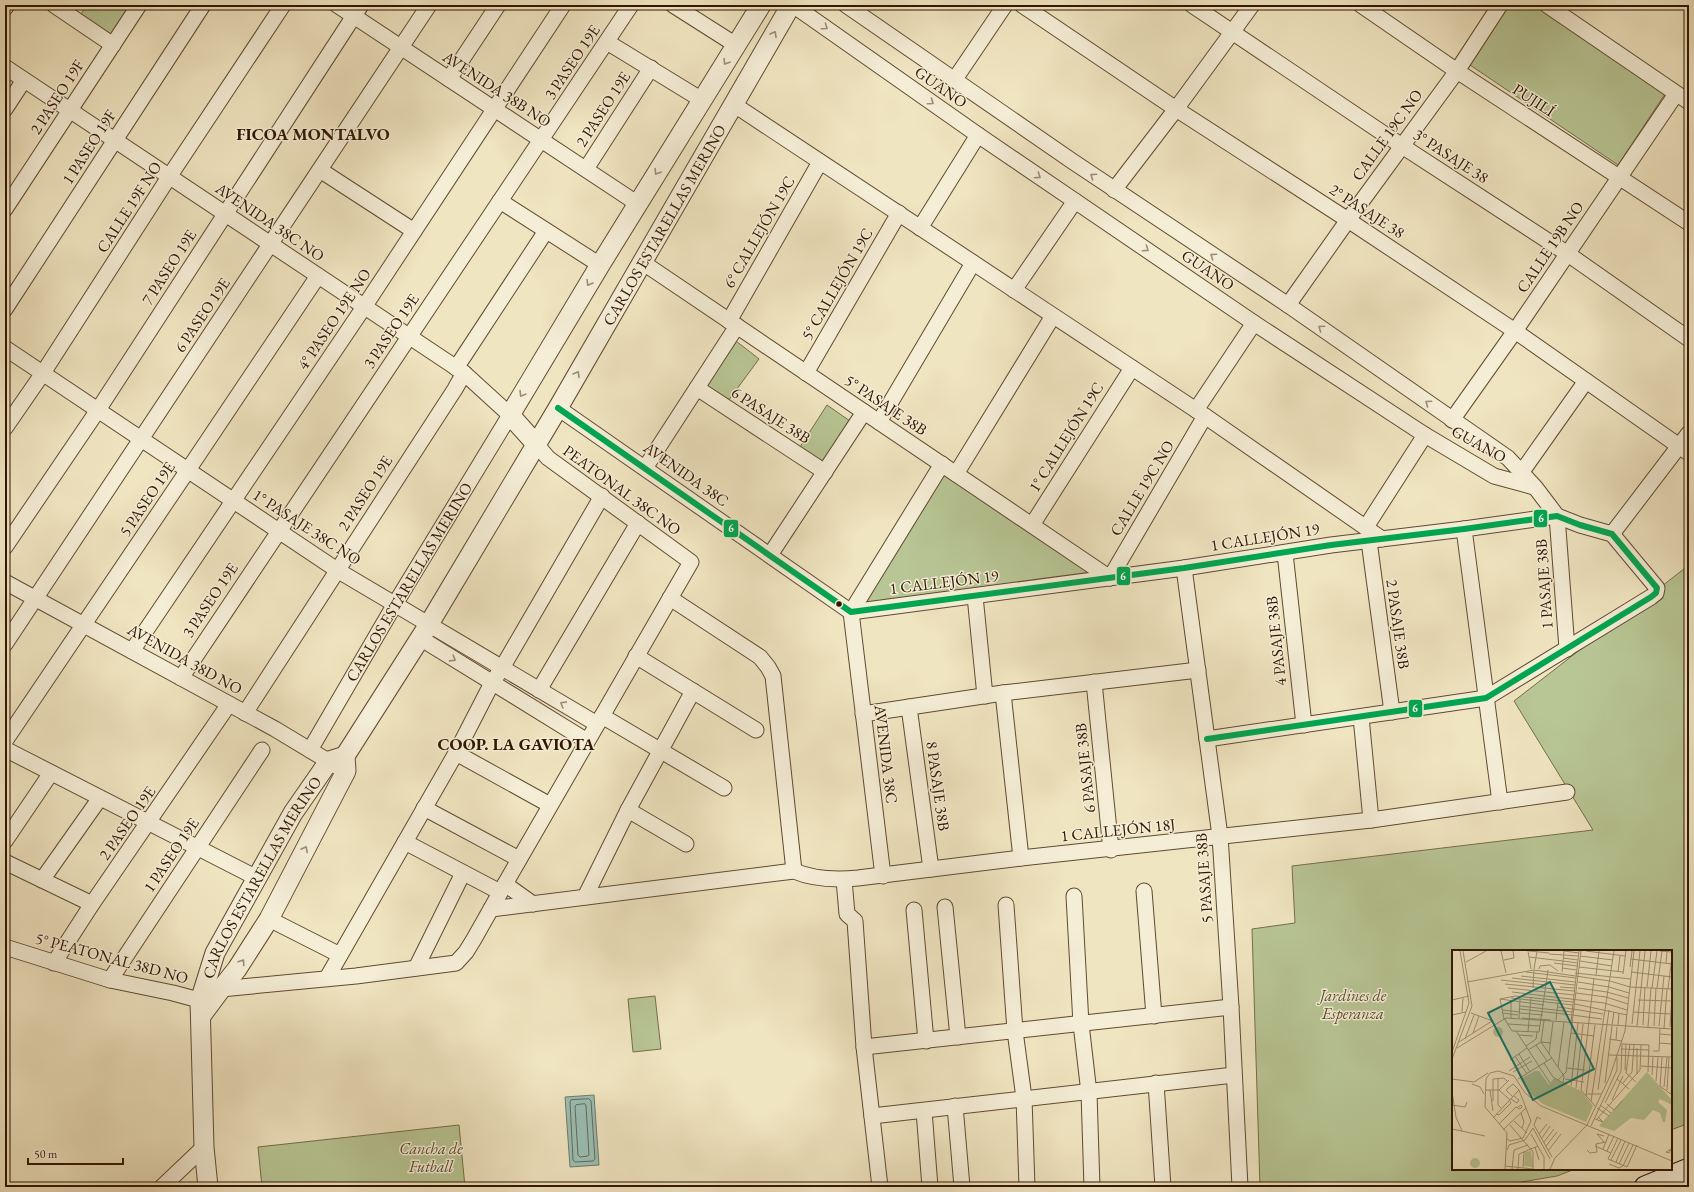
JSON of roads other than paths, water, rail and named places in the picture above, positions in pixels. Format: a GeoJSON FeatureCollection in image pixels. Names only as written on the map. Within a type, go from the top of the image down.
{"type":"FeatureCollection","features":[{"type":"Feature","properties":{"kind":"main road"},"geometry":{"type":"LineString","coordinates":[[1645,1187],[1689,1169]]}},
{"type":"Feature","properties":{"kind":"street"},"geometry":{"type":"LineString","coordinates":[[54,5],[113,44]]}},
{"type":"Feature","properties":{"kind":"street","name":"2 PASEO 19F"},"geometry":{"type":"LineString","coordinates":[[5,209],[139,5]]}},
{"type":"Feature","properties":{"kind":"street","name":"1 PASEO 19F"},"geometry":{"type":"LineString","coordinates":[[5,308],[204,5]]}},
{"type":"Feature","properties":{"kind":"street","name":"CALLE 19F NO"},"geometry":{"type":"LineString","coordinates":[[5,428],[43,373],[169,177],[283,5]]}},
{"type":"Feature","properties":{"kind":"street","name":"AVENIDA 38B NO"},"geometry":{"type":"LineString","coordinates":[[337,5],[357,10],[401,48],[638,204]]}},
{"type":"Feature","properties":{"kind":"street","name":"6 PASEO 19E"},"geometry":{"type":"LineString","coordinates":[[5,644],[429,5]]}},
{"type":"Feature","properties":{"kind":"street"},"geometry":{"type":"LineString","coordinates":[[449,79],[498,5]]}},
{"type":"Feature","properties":{"kind":"street","name":"4° PASEO 19E NO"},"geometry":{"type":"LineString","coordinates":[[132,651],[364,307],[563,5]]}},
{"type":"Feature","properties":{"kind":"street","name":"3 PASEO 19E"},"geometry":{"type":"LineString","coordinates":[[181,678],[631,5]]}},
{"type":"Feature","properties":{"kind":"street"},"geometry":{"type":"LineString","coordinates":[[674,5],[736,45]]}},
{"type":"Feature","properties":{"kind":"street","name":"CARLOS ESTARELLAS MERINO"},"geometry":{"type":"LineString","coordinates":[[310,750],[395,604],[600,265],[761,5]]}},
{"type":"Feature","properties":{"kind":"street","name":"CARLOS ESTARELLAS MERINO"},"geometry":{"type":"LineString","coordinates":[[208,999],[237,970],[269,918],[340,763],[425,631],[558,408],[733,104],[792,5]]}},
{"type":"Feature","properties":{"kind":"street","name":"GUANO"},"geometry":{"type":"LineString","coordinates":[[792,5],[1075,201],[1425,435],[1494,476],[1535,487]]}},
{"type":"Feature","properties":{"kind":"street","name":"GUANO"},"geometry":{"type":"LineString","coordinates":[[846,5],[1114,190],[1288,305],[1508,458],[1535,487]]}},
{"type":"Feature","properties":{"kind":"street"},"geometry":{"type":"LineString","coordinates":[[955,79],[1005,5]]}},
{"type":"Feature","properties":{"kind":"street","name":"2° PASAJE 38"},"geometry":{"type":"LineString","coordinates":[[1022,5],[1176,109],[1348,220],[1515,331],[1684,450]]}},
{"type":"Feature","properties":{"kind":"street","name":"3° PASAJE 38"},"geometry":{"type":"LineString","coordinates":[[1192,5],[1402,146],[1568,254],[1689,339]]}},
{"type":"Feature","properties":{"kind":"street"},"geometry":{"type":"LineString","coordinates":[[1114,190],[1176,109],[1252,5]]}},
{"type":"Feature","properties":{"kind":"street","name":"PUJILÍ"},"geometry":{"type":"LineString","coordinates":[[1361,5],[1457,71],[1620,176],[1689,223]]}},
{"type":"Feature","properties":{"kind":"street","name":"CALLE 19C NO"},"geometry":{"type":"LineString","coordinates":[[1288,305],[1457,71],[1500,5]]}},
{"type":"Feature","properties":{"kind":"street"},"geometry":{"type":"LineString","coordinates":[[1548,5],[1689,102]]}},
{"type":"Feature","properties":{"kind":"street","name":"7 PASEO 19E"},"geometry":{"type":"LineString","coordinates":[[5,547],[98,410],[357,10]]}},
{"type":"Feature","properties":{"kind":"street"},"geometry":{"type":"LineString","coordinates":[[607,42],[702,100]]}},
{"type":"Feature","properties":{"kind":"street","name":"AVENIDA 38C NO"},"geometry":{"type":"LineString","coordinates":[[5,67],[460,371],[510,415]]}},
{"type":"Feature","properties":{"kind":"street","name":"2 PASEO 19E"},"geometry":{"type":"LineString","coordinates":[[586,169],[651,68]]}},
{"type":"Feature","properties":{"kind":"street"},"geometry":{"type":"LineString","coordinates":[[5,109],[24,80]]}},
{"type":"Feature","properties":{"kind":"street","name":"CALLE 19B NO"},"geometry":{"type":"LineString","coordinates":[[1452,420],[1568,254],[1676,94]]}},
{"type":"Feature","properties":{"kind":"street"},"geometry":{"type":"LineString","coordinates":[[733,104],[1200,413],[1372,536],[1425,435]]}},
{"type":"Feature","properties":{"kind":"street"},"geometry":{"type":"LineString","coordinates":[[920,228],[978,135]]}},
{"type":"Feature","properties":{"kind":"street","name":"6° CALLEJÓN 19C"},"geometry":{"type":"LineString","coordinates":[[645,468],[696,388],[733,324],[820,162]]}},
{"type":"Feature","properties":{"kind":"street"},"geometry":{"type":"LineString","coordinates":[[320,170],[414,231]]}},
{"type":"Feature","properties":{"kind":"street"},"geometry":{"type":"LineString","coordinates":[[500,201],[600,265]]}},
{"type":"Feature","properties":{"kind":"street"},"geometry":{"type":"LineString","coordinates":[[1014,290],[1075,201]]}},
{"type":"Feature","properties":{"kind":"street","name":"5° CALLEJÓN 19C"},"geometry":{"type":"LineString","coordinates":[[806,373],[899,213]]}},
{"type":"Feature","properties":{"kind":"street","name":"2 PASEO 19E"},"geometry":{"type":"LineString","coordinates":[[245,712],[455,389],[460,371],[546,231]]}},
{"type":"Feature","properties":{"kind":"street","name":"5° PASAJE 38B"},"geometry":{"type":"LineString","coordinates":[[642,262],[1110,578]]}},
{"type":"Feature","properties":{"kind":"street"},"geometry":{"type":"LineString","coordinates":[[879,422],[973,263]]}},
{"type":"Feature","properties":{"kind":"street","name":"5 PASEO 19E"},"geometry":{"type":"LineString","coordinates":[[5,741],[318,276]]}},
{"type":"Feature","properties":{"kind":"street"},"geometry":{"type":"LineString","coordinates":[[956,474],[1053,316]]}},
{"type":"Feature","properties":{"kind":"street","name":"CALLE 19C NO"},"geometry":{"type":"LineString","coordinates":[[1110,578],[1200,413],[1254,322]]}},
{"type":"Feature","properties":{"kind":"street","name":"1° PASAJE 38C NO"},"geometry":{"type":"LineString","coordinates":[[5,348],[337,570],[395,604],[425,631],[492,683],[587,741]]}},
{"type":"Feature","properties":{"kind":"street","name":"1° CALLEJÓN 19C"},"geometry":{"type":"LineString","coordinates":[[1032,525],[1132,368]]}},
{"type":"Feature","properties":{"kind":"street"},"geometry":{"type":"LineString","coordinates":[[1521,473],[1586,381]]}},
{"type":"Feature","properties":{"kind":"street","name":"6 PASAJE 38B"},"geometry":{"type":"LineString","coordinates":[[696,388],[825,472]]}},
{"type":"Feature","properties":{"kind":"street","name":"AVENIDA 38C"},"geometry":{"type":"LineString","coordinates":[[558,408],[852,612],[883,876]]}},
{"type":"Feature","properties":{"kind":"street"},"geometry":{"type":"LineString","coordinates":[[770,555],[864,412]]}},
{"type":"Feature","properties":{"kind":"street"},"geometry":{"type":"LineString","coordinates":[[510,415],[536,444]]}},
{"type":"Feature","properties":{"kind":"street"},"geometry":{"type":"LineString","coordinates":[[1207,739],[1486,698],[1654,595],[1657,588],[1612,534],[1684,450],[1689,433]]}},
{"type":"Feature","properties":{"kind":"street","name":"PEATONAL 38C NO"},"geometry":{"type":"LineString","coordinates":[[536,444],[548,458],[602,496],[690,562],[670,598]]}},
{"type":"Feature","properties":{"kind":"street"},"geometry":{"type":"LineString","coordinates":[[852,612],[942,464]]}},
{"type":"Feature","properties":{"kind":"street"},"geometry":{"type":"LineString","coordinates":[[1535,487],[1557,516]]}},
{"type":"Feature","properties":{"kind":"street"},"geometry":{"type":"LineString","coordinates":[[327,978],[456,753],[492,683],[602,496]]}},
{"type":"Feature","properties":{"kind":"street","name":"1 CALLEJÓN 19"},"geometry":{"type":"LineString","coordinates":[[852,612],[1184,568],[1285,553],[1372,536],[1464,529],[1557,516],[1580,525],[1612,534]]}},
{"type":"Feature","properties":{"kind":"street","name":"1 PASAJE 38B"},"geometry":{"type":"LineString","coordinates":[[1557,516],[1567,649]]}},
{"type":"Feature","properties":{"kind":"street"},"geometry":{"type":"LineString","coordinates":[[539,690],[638,523]]}},
{"type":"Feature","properties":{"kind":"street"},"geometry":{"type":"LineString","coordinates":[[1464,529],[1500,802]]}},
{"type":"Feature","properties":{"kind":"street","name":"2 PASAJE 38B"},"geometry":{"type":"LineString","coordinates":[[1372,536],[1392,712]]}},
{"type":"Feature","properties":{"kind":"street","name":"4 PASAJE 38B"},"geometry":{"type":"LineString","coordinates":[[1285,553],[1304,725]]}},
{"type":"Feature","properties":{"kind":"street","name":"5 PASAJE 38B"},"geometry":{"type":"LineString","coordinates":[[1184,568],[1220,836],[1231,1007],[1240,1187]]}},
{"type":"Feature","properties":{"kind":"street","name":"AVENIDA 38D NO"},"geometry":{"type":"LineString","coordinates":[[5,582],[245,712],[310,750],[340,763]]}},
{"type":"Feature","properties":{"kind":"street"},"geometry":{"type":"LineString","coordinates":[[975,596],[986,696]]}},
{"type":"Feature","properties":{"kind":"street"},"geometry":{"type":"LineString","coordinates":[[208,999],[327,978],[356,976],[456,963],[466,952],[670,598],[760,657],[773,676],[794,871],[491,909]]}},
{"type":"Feature","properties":{"kind":"street","name":"1° PASAJE 38C NO"},"geometry":{"type":"LineString","coordinates":[[425,631],[502,668],[539,690],[660,751],[724,788]]}},
{"type":"Feature","properties":{"kind":"street"},"geometry":{"type":"LineString","coordinates":[[636,656],[756,730]]}},
{"type":"Feature","properties":{"kind":"street"},"geometry":{"type":"LineString","coordinates":[[863,714],[1003,693],[1198,670]]}},
{"type":"Feature","properties":{"kind":"street","name":"6 PASAJE 38B"},"geometry":{"type":"LineString","coordinates":[[1094,682],[1111,850]]}},
{"type":"Feature","properties":{"kind":"street"},"geometry":{"type":"LineString","coordinates":[[585,897],[628,810],[693,691]]}},
{"type":"Feature","properties":{"kind":"street"},"geometry":{"type":"LineString","coordinates":[[1003,693],[1021,858]]}},
{"type":"Feature","properties":{"kind":"street","name":"2 PASEO 19E"},"geometry":{"type":"LineString","coordinates":[[54,963],[92,904],[230,704]]}},
{"type":"Feature","properties":{"kind":"street","name":"8 PASAJE 38B"},"geometry":{"type":"LineString","coordinates":[[909,707],[931,869]]}},
{"type":"Feature","properties":{"kind":"street"},"geometry":{"type":"LineString","coordinates":[[1361,717],[1371,820]]}},
{"type":"Feature","properties":{"kind":"street"},"geometry":{"type":"LineString","coordinates":[[5,749],[257,878]]}},
{"type":"Feature","properties":{"kind":"street","name":"1 PASEO 19E"},"geometry":{"type":"LineString","coordinates":[[110,980],[262,750]]}},
{"type":"Feature","properties":{"kind":"street"},"geometry":{"type":"LineString","coordinates":[[456,753],[550,805]]}},
{"type":"Feature","properties":{"kind":"street","name":"CARLOS ESTARELLAS MERINO"},"geometry":{"type":"LineString","coordinates":[[208,1187],[204,1147],[208,999],[214,953],[293,813],[340,763]]}},
{"type":"Feature","properties":{"kind":"street"},"geometry":{"type":"LineString","coordinates":[[5,841],[51,772]]}},
{"type":"Feature","properties":{"kind":"street","name":"1 CALLEJÓN 18J"},"geometry":{"type":"LineString","coordinates":[[794,871],[808,877],[844,880],[1021,858],[1111,850],[1220,836],[1371,820],[1567,792]]}},
{"type":"Feature","properties":{"kind":"street"},"geometry":{"type":"LineString","coordinates":[[42,880],[100,798]]}},
{"type":"Feature","properties":{"kind":"street"},"geometry":{"type":"LineString","coordinates":[[424,808],[519,859]]}},
{"type":"Feature","properties":{"kind":"street"},"geometry":{"type":"LineString","coordinates":[[628,810],[686,844]]}},
{"type":"Feature","properties":{"kind":"street"},"geometry":{"type":"LineString","coordinates":[[405,842],[463,873],[502,888],[533,904]]}},
{"type":"Feature","properties":{"kind":"street"},"geometry":{"type":"LineString","coordinates":[[5,862],[92,904]]}},
{"type":"Feature","properties":{"kind":"street"},"geometry":{"type":"LineString","coordinates":[[416,968],[463,873]]}},
{"type":"Feature","properties":{"kind":"street"},"geometry":{"type":"LineString","coordinates":[[844,880],[847,914],[855,921],[864,1047],[880,1187]]}},
{"type":"Feature","properties":{"kind":"street"},"geometry":{"type":"LineString","coordinates":[[1144,891],[1154,1016]]}},
{"type":"Feature","properties":{"kind":"street"},"geometry":{"type":"LineString","coordinates":[[1074,896],[1081,1024],[1088,1093],[1092,1187]]}},
{"type":"Feature","properties":{"kind":"street"},"geometry":{"type":"LineString","coordinates":[[1006,905],[1016,1031],[1024,1098],[1027,1187]]}},
{"type":"Feature","properties":{"kind":"street"},"geometry":{"type":"LineString","coordinates":[[945,907],[958,1037]]}},
{"type":"Feature","properties":{"kind":"street"},"geometry":{"type":"LineString","coordinates":[[914,910],[926,1041]]}},
{"type":"Feature","properties":{"kind":"street"},"geometry":{"type":"LineString","coordinates":[[269,918],[340,956]]}},
{"type":"Feature","properties":{"kind":"street","name":"5° PEATONAL 38D NO"},"geometry":{"type":"LineString","coordinates":[[5,947],[110,980],[208,999]]}},
{"type":"Feature","properties":{"kind":"street"},"geometry":{"type":"LineString","coordinates":[[864,1047],[1231,1007]]}},
{"type":"Feature","properties":{"kind":"street"},"geometry":{"type":"LineString","coordinates":[[872,1116],[1024,1098],[1088,1093],[1156,1083],[1234,1075]]}},
{"type":"Feature","properties":{"kind":"street"},"geometry":{"type":"LineString","coordinates":[[1156,1083],[1163,1187]]}},
{"type":"Feature","properties":{"kind":"street"},"geometry":{"type":"LineString","coordinates":[[955,1106],[962,1187]]}},
{"type":"Feature","properties":{"kind":"street"},"geometry":{"type":"LineString","coordinates":[[924,1111],[930,1187]]}},
{"type":"Feature","properties":{"kind":"street"},"geometry":{"type":"LineString","coordinates":[[162,1187],[204,1147]]}},
{"type":"Feature","properties":{"kind":"water"},"geometry":{"type":"Polygon","coordinates":[[[594,1095],[599,1165],[570,1167],[565,1097],[594,1095]]]}},
{"type":"Feature","properties":{"kind":"district","name":"FICOA MONTALVO"},"geometry":{"type":"Point","coordinates":[313,134]}},
{"type":"Feature","properties":{"kind":"district","name":"COOP. LA GAVIOTA"},"geometry":{"type":"Point","coordinates":[516,744]}},
{"type":"Feature","properties":{"kind":"park label","name":"Jardines de Esperanza"},"geometry":{"type":"Point","coordinates":[1353,1004]}},
{"type":"Feature","properties":{"kind":"park label","name":"Cancha de Futball"},"geometry":{"type":"Point","coordinates":[431,1157]}}]}
